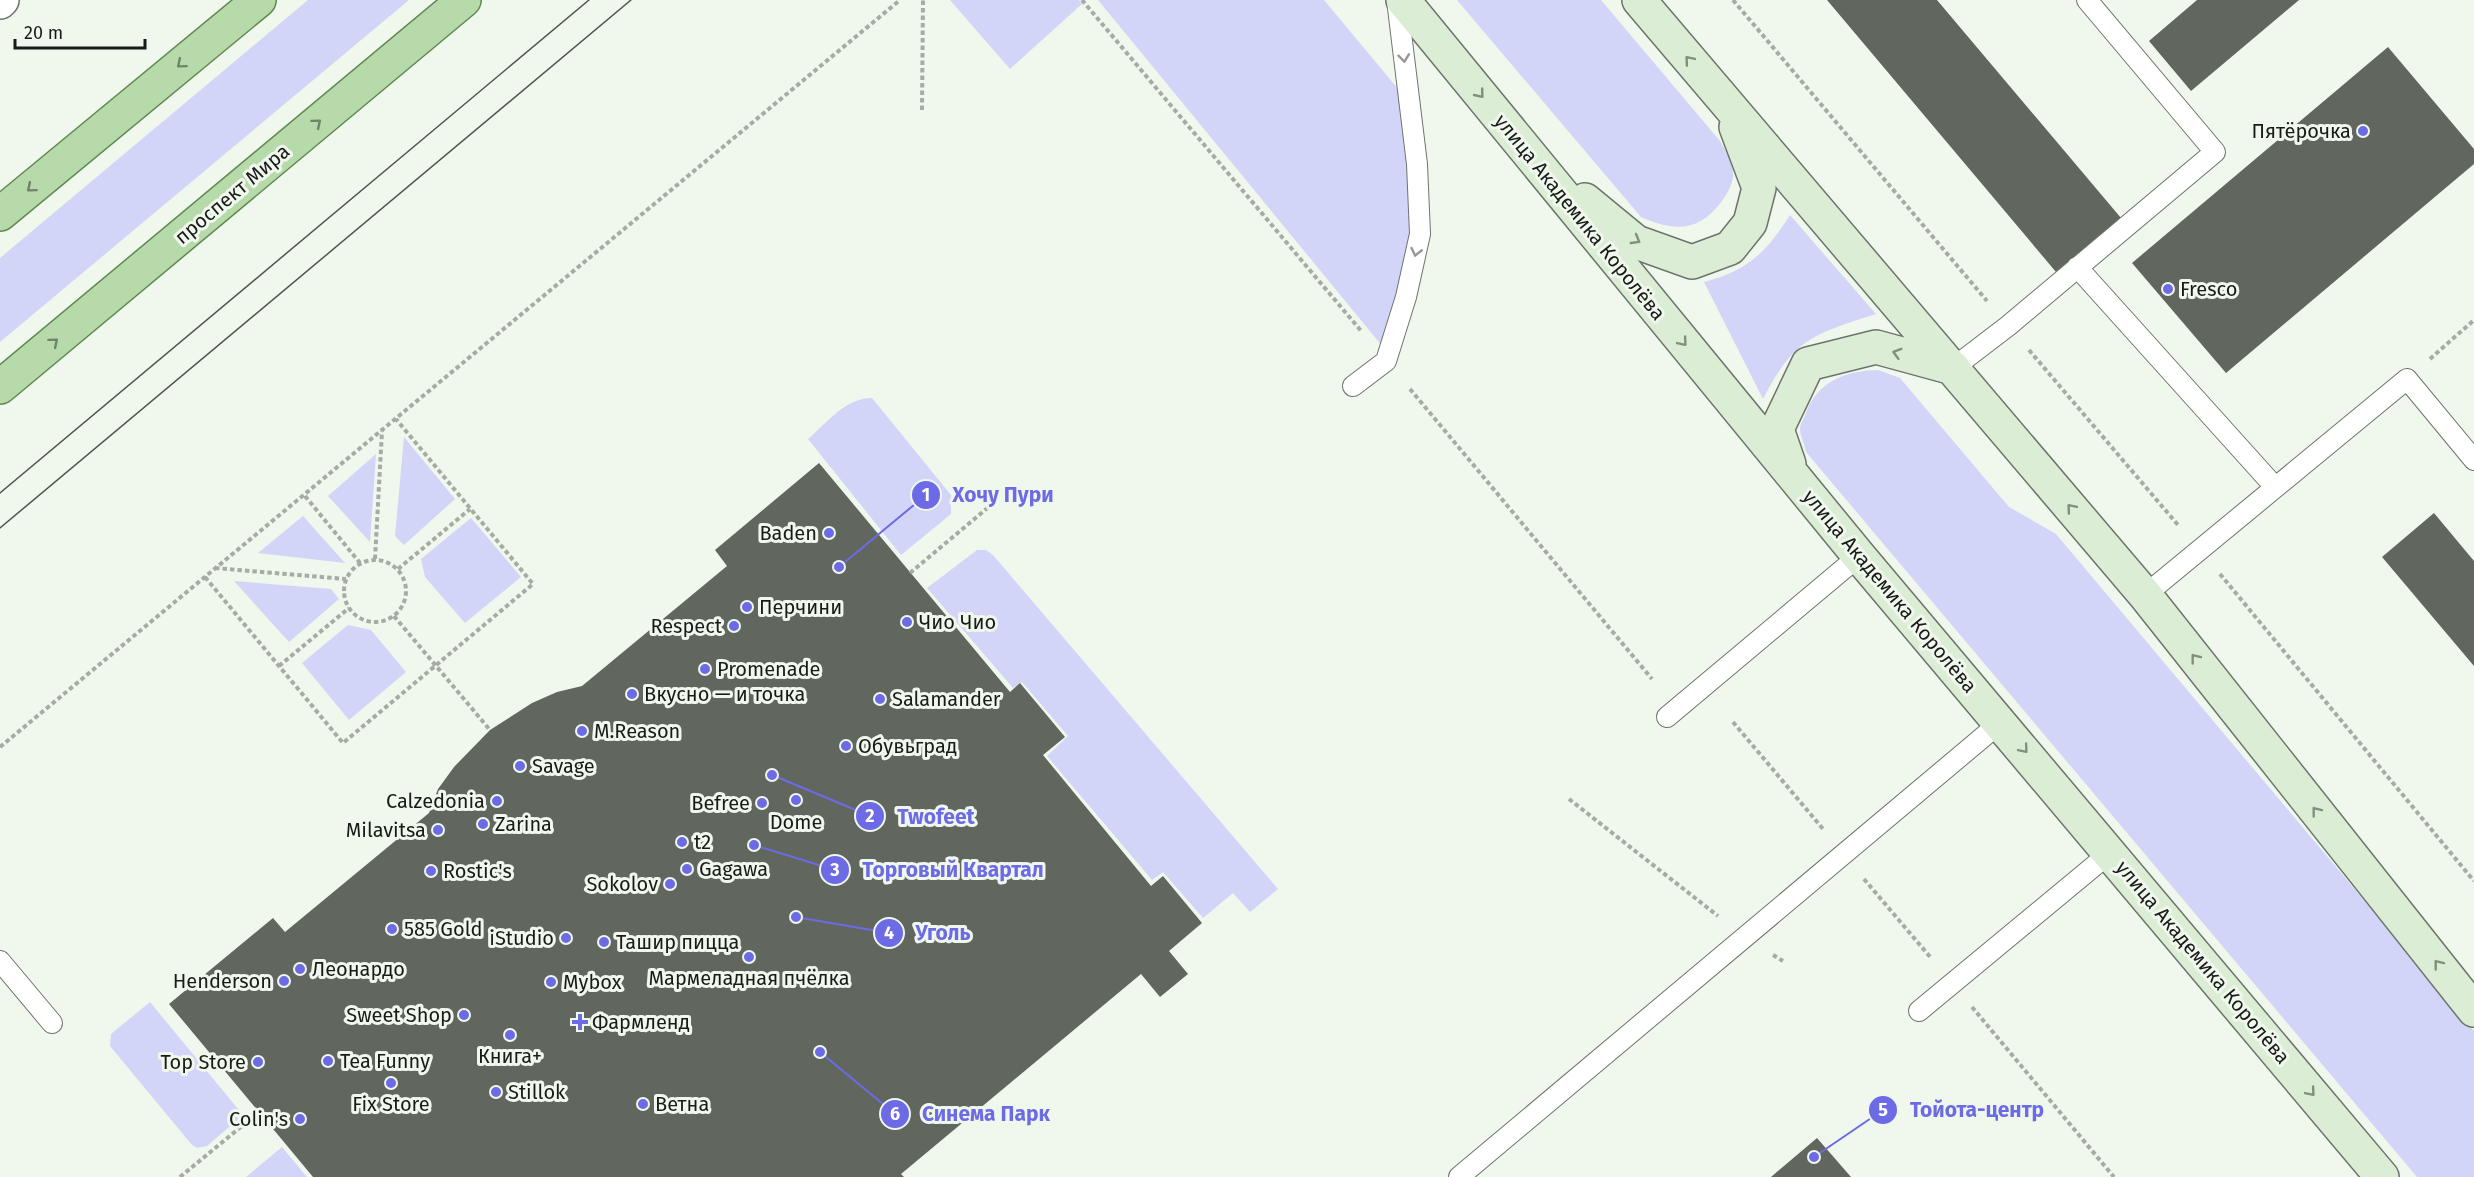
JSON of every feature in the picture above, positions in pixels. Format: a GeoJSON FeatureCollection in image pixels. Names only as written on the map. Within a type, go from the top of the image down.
{"type":"FeatureCollection","features":[{"type":"Feature","properties":{"kind":"main road"},"geometry":{"type":"LineString","coordinates":[[0,214],[259,0]]}},
{"type":"Feature","properties":{"kind":"main road","name":"проспект Мира"},"geometry":{"type":"LineString","coordinates":[[3,388],[464,0]]}},
{"type":"Feature","properties":{"kind":"street","name":"улица Академика Королёва"},"geometry":{"type":"LineString","coordinates":[[1403,0],[1858,556],[2111,852],[2382,1177]]}},
{"type":"Feature","properties":{"kind":"street"},"geometry":{"type":"LineString","coordinates":[[1639,0],[2145,595],[2474,1010]]}},
{"type":"Feature","properties":{"kind":"street"},"geometry":{"type":"LineString","coordinates":[[1526,151],[1636,242],[1692,262],[1730,248],[1750,224],[1759,188],[1727,104]]}},
{"type":"Feature","properties":{"kind":"street"},"geometry":{"type":"LineString","coordinates":[[1792,474],[1776,429],[1808,364],[1876,347],[1953,368]]}},
{"type":"Feature","properties":{"kind":"lane"},"geometry":{"type":"LineString","coordinates":[[1353,386],[1386,361],[1406,297],[1420,234],[1417,164],[1397,0]]}},
{"type":"Feature","properties":{"kind":"lane"},"geometry":{"type":"LineString","coordinates":[[1953,368],[2008,326],[2215,152],[2087,0]]}},
{"type":"Feature","properties":{"kind":"lane"},"geometry":{"type":"LineString","coordinates":[[2077,267],[2276,487]]}},
{"type":"Feature","properties":{"kind":"lane"},"geometry":{"type":"LineString","coordinates":[[2145,595],[2407,379],[2474,460]]}},
{"type":"Feature","properties":{"kind":"lane"},"geometry":{"type":"LineString","coordinates":[[1668,717],[1858,556]]}},
{"type":"Feature","properties":{"kind":"lane"},"geometry":{"type":"LineString","coordinates":[[1459,1177],[2001,722]]}},
{"type":"Feature","properties":{"kind":"lane"},"geometry":{"type":"LineString","coordinates":[[1918,1011],[2111,852]]}},
{"type":"Feature","properties":{"kind":"lane"},"geometry":{"type":"LineString","coordinates":[[0,961],[51,1023]]}},
{"type":"Feature","properties":{"kind":"path"},"geometry":{"type":"LineString","coordinates":[[0,747],[900,0]]}},
{"type":"Feature","properties":{"kind":"path"},"geometry":{"type":"LineString","coordinates":[[922,110],[923,0]]}},
{"type":"Feature","properties":{"kind":"path"},"geometry":{"type":"LineString","coordinates":[[1082,0],[1366,337]]}},
{"type":"Feature","properties":{"kind":"path"},"geometry":{"type":"LineString","coordinates":[[1733,0],[2200,550],[2474,881]]}},
{"type":"Feature","properties":{"kind":"path"},"geometry":{"type":"LineString","coordinates":[[2407,379],[2474,320]]}},
{"type":"Feature","properties":{"kind":"path"},"geometry":{"type":"LineString","coordinates":[[1410,389],[1652,679]]}},
{"type":"Feature","properties":{"kind":"path"},"geometry":{"type":"LineString","coordinates":[[205,577],[343,743],[533,584],[396,419]]}},
{"type":"Feature","properties":{"kind":"path"},"geometry":{"type":"LineString","coordinates":[[375,559],[383,430]]}},
{"type":"Feature","properties":{"kind":"path"},"geometry":{"type":"LineString","coordinates":[[306,495],[360,563]]}},
{"type":"Feature","properties":{"kind":"path"},"geometry":{"type":"LineString","coordinates":[[910,573],[991,505]]}},
{"type":"Feature","properties":{"kind":"path"},"geometry":{"type":"LineString","coordinates":[[398,569],[470,509]]}},
{"type":"Feature","properties":{"kind":"path"},"geometry":{"type":"LineString","coordinates":[[375,559],[387,562],[398,569],[404,580],[406,593],[403,605],[394,616],[382,621],[370,621],[358,617],[349,608],[344,594],[346,579],[360,563],[375,559]]}},
{"type":"Feature","properties":{"kind":"path"},"geometry":{"type":"LineString","coordinates":[[214,568],[346,579]]}},
{"type":"Feature","properties":{"kind":"path"},"geometry":{"type":"LineString","coordinates":[[279,666],[349,608]]}},
{"type":"Feature","properties":{"kind":"path"},"geometry":{"type":"LineString","coordinates":[[394,616],[490,730]]}},
{"type":"Feature","properties":{"kind":"path"},"geometry":{"type":"LineString","coordinates":[[1733,722],[2114,1177]]}},
{"type":"Feature","properties":{"kind":"path"},"geometry":{"type":"LineString","coordinates":[[1569,799],[1745,937],[1783,961]]}},
{"type":"Feature","properties":{"kind":"path"},"geometry":{"type":"LineString","coordinates":[[180,1177],[259,1112]]}},
{"type":"Feature","properties":{"kind":"shaded area"},"geometry":{"type":"Polygon","coordinates":[[[308,0],[409,0],[0,342],[0,258],[308,0]]]}},
{"type":"Feature","properties":{"kind":"shaded area"},"geometry":{"type":"Polygon","coordinates":[[[950,0],[1079,0],[1082,4],[1010,69],[950,0]]]}},
{"type":"Feature","properties":{"kind":"shaded area"},"geometry":{"type":"Polygon","coordinates":[[[1098,0],[1324,0],[1399,90],[1411,163],[1414,230],[1383,347],[1098,0]]]}},
{"type":"Feature","properties":{"kind":"shaded area"},"geometry":{"type":"Polygon","coordinates":[[[1457,0],[1601,0],[1720,141],[1733,171],[1731,185],[1722,201],[1704,219],[1686,226],[1665,225],[1641,217],[1457,0]]]}},
{"type":"Feature","properties":{"kind":"shaded area"},"geometry":{"type":"Polygon","coordinates":[[[1790,215],[1876,314],[1837,327],[1808,341],[1785,363],[1763,399],[1704,282],[1733,272],[1755,258],[1773,239],[1790,215]]]}},
{"type":"Feature","properties":{"kind":"shaded area"},"geometry":{"type":"Polygon","coordinates":[[[1878,370],[1900,378],[2009,507],[2056,534],[2474,1031],[2474,1177],[2417,1177],[1806,452],[1800,427],[1816,395],[1824,387],[1843,376],[1878,370]]]}},
{"type":"Feature","properties":{"kind":"shaded area"},"geometry":{"type":"Polygon","coordinates":[[[872,398],[951,495],[951,514],[901,555],[808,439],[845,407],[862,399],[872,398]]]}},
{"type":"Feature","properties":{"kind":"shaded area"},"geometry":{"type":"Polygon","coordinates":[[[404,437],[455,499],[404,545],[395,536],[404,437]]]}},
{"type":"Feature","properties":{"kind":"shaded area"},"geometry":{"type":"Polygon","coordinates":[[[376,454],[370,542],[328,496],[376,454]]]}},
{"type":"Feature","properties":{"kind":"shaded area"},"geometry":{"type":"Polygon","coordinates":[[[303,516],[345,563],[258,553],[303,516]]]}},
{"type":"Feature","properties":{"kind":"shaded area"},"geometry":{"type":"Polygon","coordinates":[[[471,518],[521,577],[465,623],[425,577],[421,559],[471,518]]]}},
{"type":"Feature","properties":{"kind":"shaded area"},"geometry":{"type":"Polygon","coordinates":[[[977,550],[986,550],[993,555],[1278,889],[1250,912],[1233,893],[1203,918],[1163,872],[1152,880],[1047,756],[1068,736],[1022,682],[1013,688],[927,588],[977,550]]]}},
{"type":"Feature","properties":{"kind":"shaded area"},"geometry":{"type":"Polygon","coordinates":[[[234,581],[331,589],[339,599],[289,642],[234,581]]]}},
{"type":"Feature","properties":{"kind":"shaded area"},"geometry":{"type":"Polygon","coordinates":[[[348,625],[371,630],[406,672],[349,720],[302,663],[348,625]]]}},
{"type":"Feature","properties":{"kind":"shaded area"},"geometry":{"type":"Polygon","coordinates":[[[150,1002],[243,1115],[207,1146],[197,1148],[192,1145],[110,1046],[111,1034],[150,1002]]]}},
{"type":"Feature","properties":{"kind":"shaded area"},"geometry":{"type":"Polygon","coordinates":[[[282,1147],[307,1177],[246,1177],[282,1147]]]}},
{"type":"Feature","properties":{"kind":"building"},"geometry":{"type":"Polygon","coordinates":[[[1827,0],[1937,0],[2121,218],[2056,272],[1827,0]]]}},
{"type":"Feature","properties":{"kind":"building"},"geometry":{"type":"Polygon","coordinates":[[[2197,0],[2299,0],[2191,91],[2149,41],[2197,0]]]}},
{"type":"Feature","properties":{"kind":"building"},"geometry":{"type":"Polygon","coordinates":[[[2388,47],[2474,149],[2474,164],[2226,373],[2132,263],[2388,47]]]}},
{"type":"Feature","properties":{"kind":"building"},"geometry":{"type":"Polygon","coordinates":[[[819,463],[1010,692],[1020,683],[1065,737],[1043,755],[1151,886],[1163,876],[1202,923],[1169,951],[1188,974],[1160,997],[1141,974],[901,1174],[904,1177],[313,1177],[169,1004],[273,918],[285,932],[429,813],[438,789],[454,767],[490,730],[532,703],[557,692],[582,686],[727,566],[715,550],[819,463]]]}},
{"type":"Feature","properties":{"kind":"building"},"geometry":{"type":"Polygon","coordinates":[[[2434,513],[2474,561],[2474,666],[2382,557],[2434,513]]]}},
{"type":"Feature","properties":{"kind":"building"},"geometry":{"type":"Polygon","coordinates":[[[1817,1138],[1851,1177],[1771,1177],[1817,1138]]]}},
{"type":"Feature","properties":{"kind":"tram line"},"geometry":{"type":"LineString","coordinates":[[0,493],[589,0]]}},
{"type":"Feature","properties":{"kind":"tram line"},"geometry":{"type":"LineString","coordinates":[[0,528],[631,0]]}},
{"type":"Feature","properties":{"kind":"place","name":"Пятёрочка"},"geometry":{"type":"Point","coordinates":[2363,131]}},
{"type":"Feature","properties":{"kind":"place","name":"Fresco"},"geometry":{"type":"Point","coordinates":[2168,289]}},
{"type":"Feature","properties":{"kind":"place","name":"Baden"},"geometry":{"type":"Point","coordinates":[829,533]}},
{"type":"Feature","properties":{"kind":"place","name":"Хочу Пури"},"geometry":{"type":"Point","coordinates":[839,567]}},
{"type":"Feature","properties":{"kind":"place","name":"Перчини"},"geometry":{"type":"Point","coordinates":[747,607]}},
{"type":"Feature","properties":{"kind":"place","name":"Чио Чио"},"geometry":{"type":"Point","coordinates":[907,622]}},
{"type":"Feature","properties":{"kind":"place","name":"Respect"},"geometry":{"type":"Point","coordinates":[734,626]}},
{"type":"Feature","properties":{"kind":"place","name":"Promenade"},"geometry":{"type":"Point","coordinates":[705,669]}},
{"type":"Feature","properties":{"kind":"place","name":"Вкусно — и точка"},"geometry":{"type":"Point","coordinates":[632,694]}},
{"type":"Feature","properties":{"kind":"place","name":"Salamander"},"geometry":{"type":"Point","coordinates":[880,699]}},
{"type":"Feature","properties":{"kind":"place","name":"M.Reason"},"geometry":{"type":"Point","coordinates":[582,731]}},
{"type":"Feature","properties":{"kind":"place","name":"Обувьград"},"geometry":{"type":"Point","coordinates":[846,746]}},
{"type":"Feature","properties":{"kind":"place","name":"Savage"},"geometry":{"type":"Point","coordinates":[520,766]}},
{"type":"Feature","properties":{"kind":"place","name":"Twofeet"},"geometry":{"type":"Point","coordinates":[772,775]}},
{"type":"Feature","properties":{"kind":"place","name":"Dome"},"geometry":{"type":"Point","coordinates":[796,800]}},
{"type":"Feature","properties":{"kind":"place","name":"Calzedonia"},"geometry":{"type":"Point","coordinates":[497,801]}},
{"type":"Feature","properties":{"kind":"place","name":"Befree"},"geometry":{"type":"Point","coordinates":[762,803]}},
{"type":"Feature","properties":{"kind":"place","name":"Zarina"},"geometry":{"type":"Point","coordinates":[483,824]}},
{"type":"Feature","properties":{"kind":"place","name":"Milavitsa"},"geometry":{"type":"Point","coordinates":[438,830]}},
{"type":"Feature","properties":{"kind":"place","name":"t2"},"geometry":{"type":"Point","coordinates":[682,842]}},
{"type":"Feature","properties":{"kind":"place","name":"Торговый Квартал"},"geometry":{"type":"Point","coordinates":[754,845]}},
{"type":"Feature","properties":{"kind":"place","name":"Gagawa"},"geometry":{"type":"Point","coordinates":[687,869]}},
{"type":"Feature","properties":{"kind":"place","name":"Rostiс's"},"geometry":{"type":"Point","coordinates":[431,871]}},
{"type":"Feature","properties":{"kind":"place","name":"Sokolov"},"geometry":{"type":"Point","coordinates":[670,884]}},
{"type":"Feature","properties":{"kind":"place","name":"Уголь"},"geometry":{"type":"Point","coordinates":[796,917]}},
{"type":"Feature","properties":{"kind":"place","name":"585 Gold"},"geometry":{"type":"Point","coordinates":[392,929]}},
{"type":"Feature","properties":{"kind":"place","name":"iStudio"},"geometry":{"type":"Point","coordinates":[566,938]}},
{"type":"Feature","properties":{"kind":"place","name":"Ташир пицца"},"geometry":{"type":"Point","coordinates":[604,942]}},
{"type":"Feature","properties":{"kind":"place","name":"Мармеладная пчёлка"},"geometry":{"type":"Point","coordinates":[749,957]}},
{"type":"Feature","properties":{"kind":"place","name":"Леонардо"},"geometry":{"type":"Point","coordinates":[300,969]}},
{"type":"Feature","properties":{"kind":"place","name":"Henderson"},"geometry":{"type":"Point","coordinates":[284,981]}},
{"type":"Feature","properties":{"kind":"place","name":"Mybox"},"geometry":{"type":"Point","coordinates":[551,982]}},
{"type":"Feature","properties":{"kind":"place","name":"Sweet Shop"},"geometry":{"type":"Point","coordinates":[464,1015]}},
{"type":"Feature","properties":{"kind":"place","name":"Фармленд"},"geometry":{"type":"Point","coordinates":[580,1022]}},
{"type":"Feature","properties":{"kind":"place","name":"Книга+"},"geometry":{"type":"Point","coordinates":[510,1035]}},
{"type":"Feature","properties":{"kind":"place","name":"Синема Парк"},"geometry":{"type":"Point","coordinates":[820,1052]}},
{"type":"Feature","properties":{"kind":"place","name":"Tea Funny"},"geometry":{"type":"Point","coordinates":[328,1061]}},
{"type":"Feature","properties":{"kind":"place","name":"Top Store"},"geometry":{"type":"Point","coordinates":[258,1062]}},
{"type":"Feature","properties":{"kind":"place","name":"Fix Store"},"geometry":{"type":"Point","coordinates":[391,1083]}},
{"type":"Feature","properties":{"kind":"place","name":"Stillok"},"geometry":{"type":"Point","coordinates":[496,1092]}},
{"type":"Feature","properties":{"kind":"place","name":"Ветна"},"geometry":{"type":"Point","coordinates":[643,1104]}},
{"type":"Feature","properties":{"kind":"place","name":"Colin's"},"geometry":{"type":"Point","coordinates":[300,1119]}},
{"type":"Feature","properties":{"kind":"place","name":"Тойота-центр"},"geometry":{"type":"Point","coordinates":[1814,1157]}}]}
